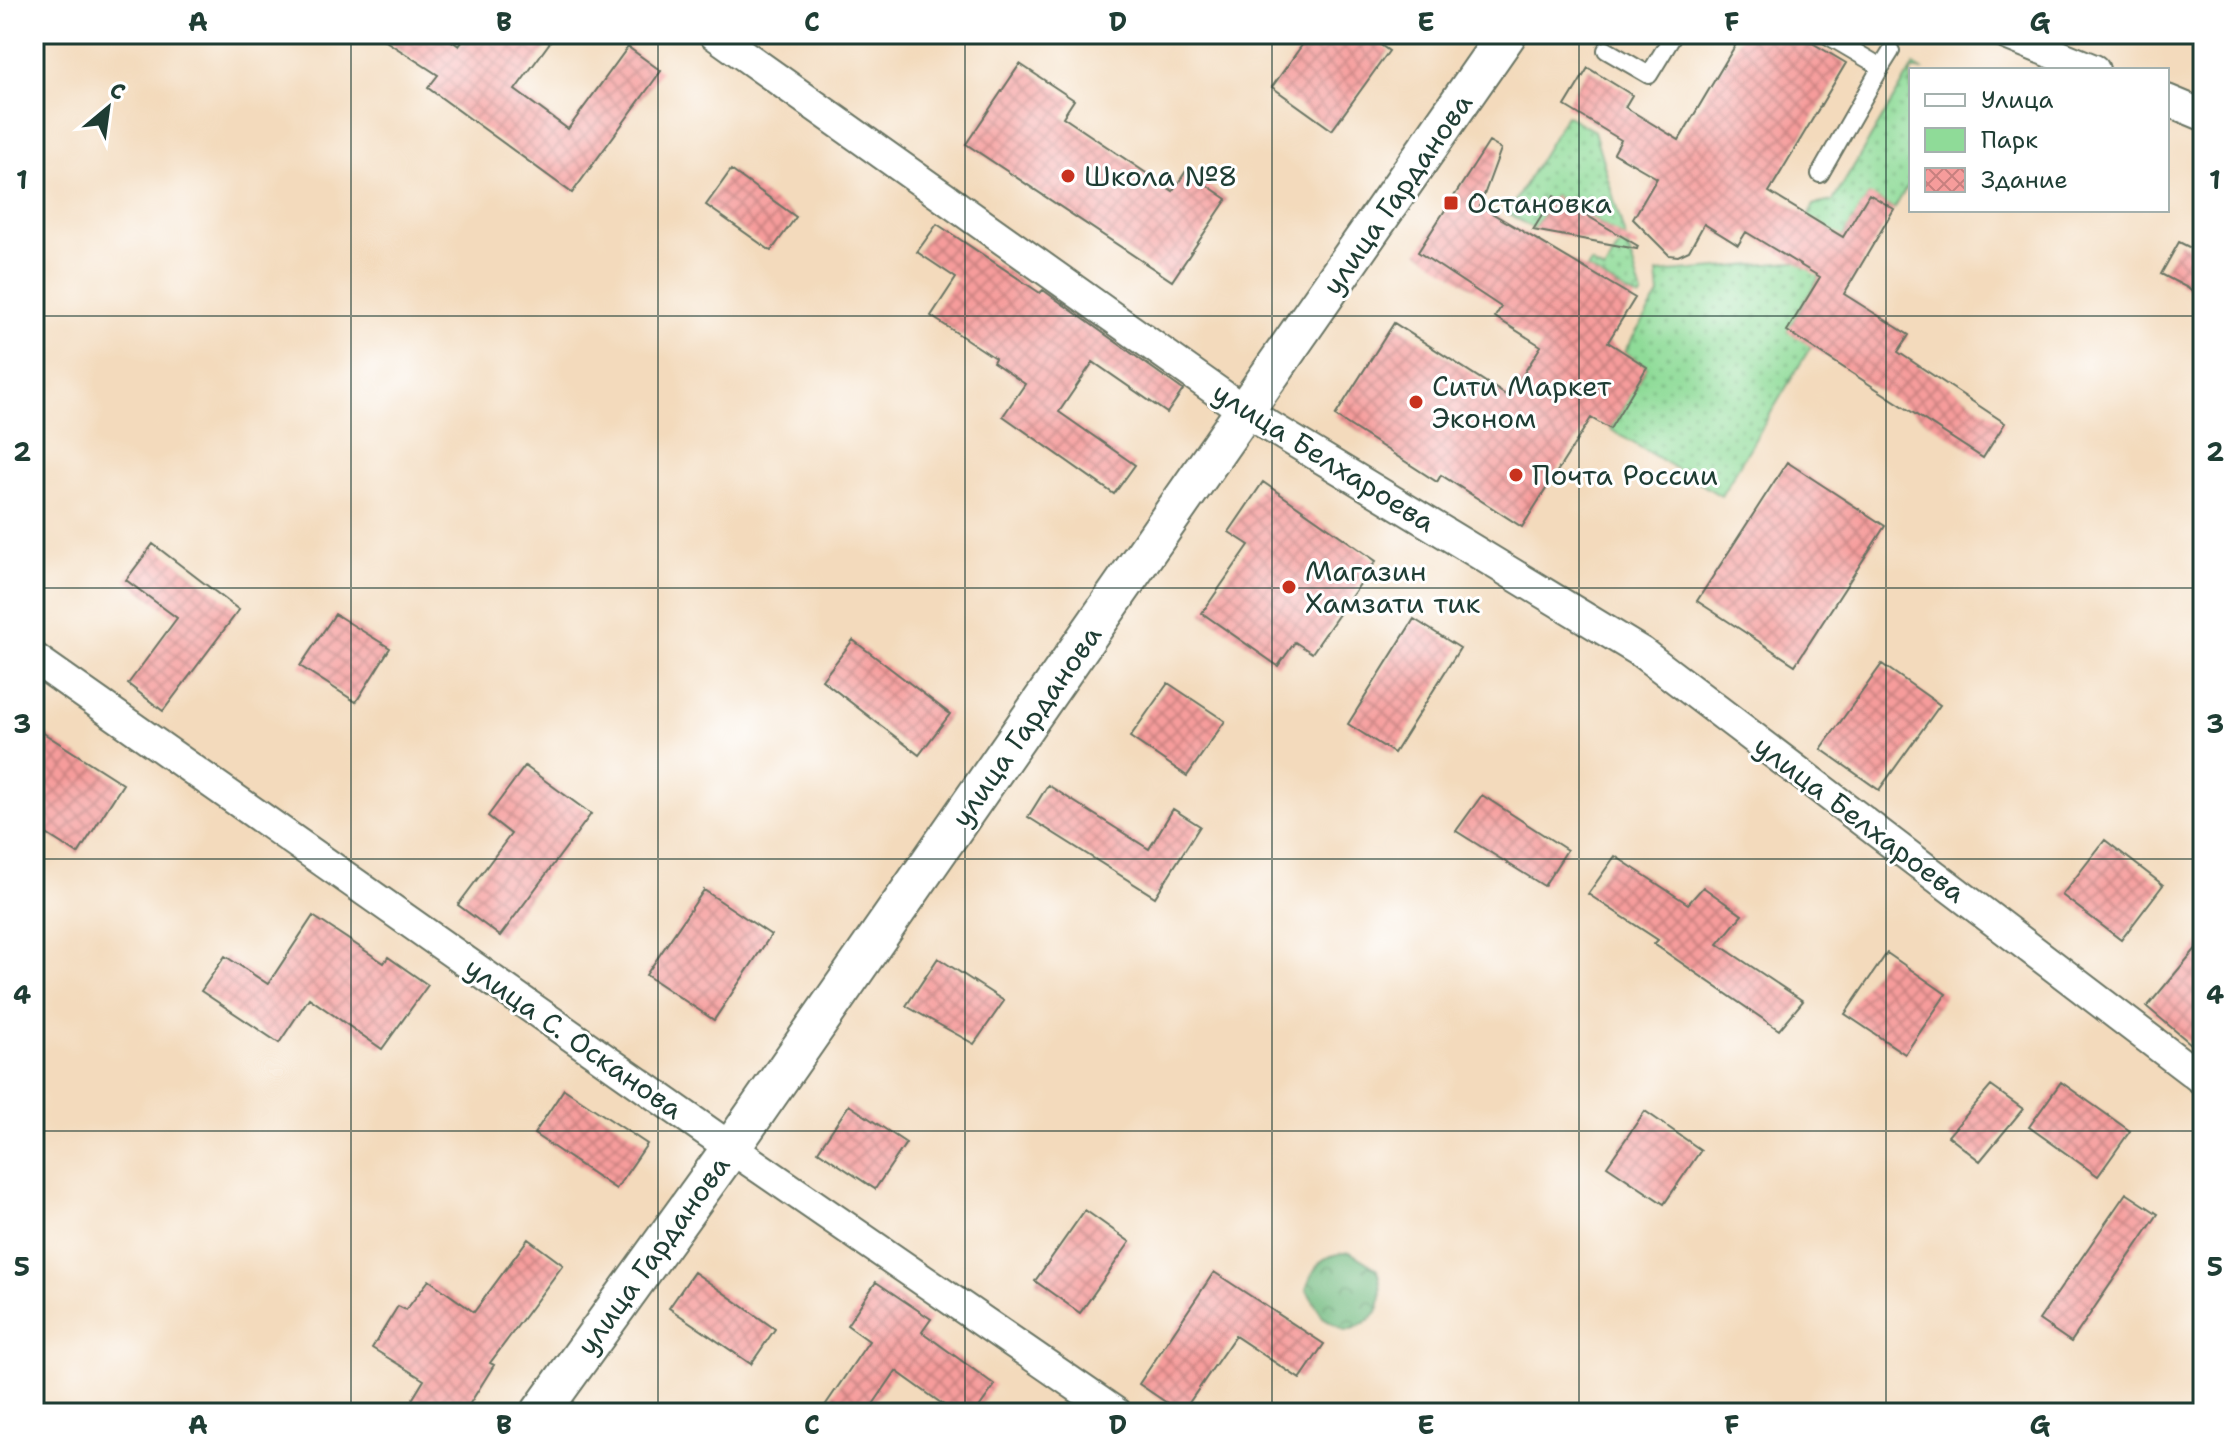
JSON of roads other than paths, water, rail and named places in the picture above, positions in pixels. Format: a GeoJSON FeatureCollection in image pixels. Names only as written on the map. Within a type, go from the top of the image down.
{"type":"FeatureCollection","features":[{"type":"Feature","properties":{"kind":"street","name":"улица Белхароева"},"geometry":{"type":"LineString","coordinates":[[714,34],[1246,412],[1641,652],[2203,1080]]}},
{"type":"Feature","properties":{"kind":"street","name":"улица Гарданова"},"geometry":{"type":"LineString","coordinates":[[540,1413],[731,1148],[1507,34]]}},
{"type":"Feature","properties":{"kind":"street"},"geometry":{"type":"LineString","coordinates":[[2006,34],[2089,68]]}},
{"type":"Feature","properties":{"kind":"street"},"geometry":{"type":"LineString","coordinates":[[2169,101],[2203,115]]}},
{"type":"Feature","properties":{"kind":"street","name":"улица С. Осканова"},"geometry":{"type":"LineString","coordinates":[[34,658],[731,1148],[1116,1413]]}},
{"type":"Feature","properties":{"kind":"lane"},"geometry":{"type":"LineString","coordinates":[[1606,50],[1649,75],[1674,34]]}},
{"type":"Feature","properties":{"kind":"lane"},"geometry":{"type":"LineString","coordinates":[[1825,34],[1881,67]]}},
{"type":"Feature","properties":{"kind":"lane"},"geometry":{"type":"LineString","coordinates":[[1820,174],[1891,51]]}},
{"type":"Feature","properties":{"kind":"place","name":"Школа №8"},"geometry":{"type":"Point","coordinates":[1068,176]}},
{"type":"Feature","properties":{"kind":"place","name":"Остановка"},"geometry":{"type":"Point","coordinates":[1451,203]}},
{"type":"Feature","properties":{"kind":"place","name":"Сити Маркет Эконом"},"geometry":{"type":"Point","coordinates":[1416,402]}},
{"type":"Feature","properties":{"kind":"place","name":"Почта России"},"geometry":{"type":"Point","coordinates":[1516,475]}},
{"type":"Feature","properties":{"kind":"place","name":"Магазин Хамзати тик"},"geometry":{"type":"Point","coordinates":[1289,587]}}]}
